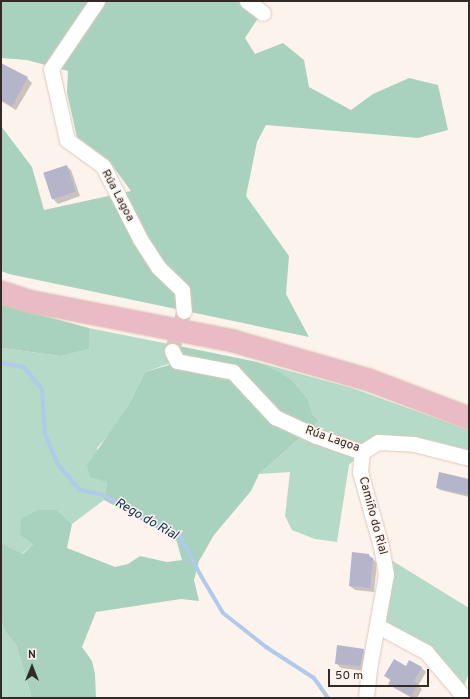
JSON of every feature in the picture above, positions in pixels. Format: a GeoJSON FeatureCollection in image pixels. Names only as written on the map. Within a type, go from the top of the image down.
{"type":"FeatureCollection","features":[{"type":"Feature","properties":{"kind":"main road"},"geometry":{"type":"LineString","coordinates":[[1,292],[36,303],[233,341],[369,380],[469,418]]}},
{"type":"Feature","properties":{"kind":"street","name":"Rúa Lagoa"},"geometry":{"type":"LineString","coordinates":[[97,1],[51,69],[67,140],[103,166],[140,239],[158,267],[182,290],[184,311]]}},
{"type":"Feature","properties":{"kind":"street"},"geometry":{"type":"LineString","coordinates":[[247,1],[262,13]]}},
{"type":"Feature","properties":{"kind":"street","name":"Rúa Lagoa"},"geometry":{"type":"LineString","coordinates":[[172,352],[177,361],[233,372],[275,417],[316,436],[362,452],[378,442],[414,444],[469,458]]}},
{"type":"Feature","properties":{"kind":"street","name":"Camiño do Rial"},"geometry":{"type":"LineString","coordinates":[[362,452],[360,472],[382,546],[386,574],[378,626],[369,669],[366,698]]}},
{"type":"Feature","properties":{"kind":"street"},"geometry":{"type":"LineString","coordinates":[[378,626],[426,652],[465,698]]}},
{"type":"Feature","properties":{"kind":"green space"},"geometry":{"type":"Polygon","coordinates":[[[1,1],[239,1],[260,15],[245,38],[255,54],[283,43],[304,60],[309,87],[351,110],[373,94],[409,78],[438,85],[448,130],[418,138],[266,125],[257,142],[246,196],[289,256],[286,294],[309,337],[9,274],[1,271],[1,126],[32,167],[44,210],[131,191],[109,161],[77,137],[67,93],[68,71],[27,60],[1,58],[1,1]]]}},
{"type":"Feature","properties":{"kind":"green space"},"geometry":{"type":"Polygon","coordinates":[[[1,304],[89,328],[89,349],[61,356],[1,348],[1,304]]]}},
{"type":"Feature","properties":{"kind":"green space"},"geometry":{"type":"Polygon","coordinates":[[[89,328],[179,346],[177,361],[145,372],[128,406],[112,431],[97,448],[107,482],[104,500],[72,524],[57,510],[34,543],[22,554],[1,543],[1,348],[61,356],[88,349],[89,328]]]}},
{"type":"Feature","properties":{"kind":"green space"},"geometry":{"type":"Polygon","coordinates":[[[179,346],[257,362],[277,371],[292,380],[308,399],[313,415],[319,421],[259,474],[251,491],[214,535],[199,561],[194,580],[199,601],[181,599],[96,612],[82,647],[92,661],[95,674],[96,698],[30,698],[31,695],[16,645],[5,631],[1,621],[1,543],[23,554],[33,544],[20,535],[21,519],[38,510],[57,510],[72,524],[67,548],[115,567],[128,564],[140,556],[167,562],[182,560],[176,539],[104,500],[107,482],[90,477],[87,465],[128,406],[145,372],[169,365],[179,346]]]}},
{"type":"Feature","properties":{"kind":"green space"},"geometry":{"type":"Polygon","coordinates":[[[257,362],[352,388],[469,430],[469,458],[414,444],[362,452],[349,465],[337,542],[315,539],[292,530],[285,516],[290,472],[259,474],[319,421],[313,415],[308,399],[292,380],[257,362]]]}},
{"type":"Feature","properties":{"kind":"green space"},"geometry":{"type":"Polygon","coordinates":[[[383,555],[469,608],[469,672],[462,693],[426,652],[378,626],[383,555]]]}},
{"type":"Feature","properties":{"kind":"green space"},"geometry":{"type":"Polygon","coordinates":[[[1,621],[5,631],[16,645],[31,695],[30,698],[1,698],[1,621]]]}},
{"type":"Feature","properties":{"kind":"building"},"geometry":{"type":"Polygon","coordinates":[[[1,63],[28,77],[12,106],[1,100],[1,63]]]}},
{"type":"Feature","properties":{"kind":"building"},"geometry":{"type":"Polygon","coordinates":[[[67,165],[76,192],[52,199],[43,173],[67,165]]]}},
{"type":"Feature","properties":{"kind":"building"},"geometry":{"type":"Polygon","coordinates":[[[439,472],[469,479],[469,495],[436,488],[439,472]]]}},
{"type":"Feature","properties":{"kind":"building"},"geometry":{"type":"Polygon","coordinates":[[[352,552],[369,554],[369,557],[373,558],[370,588],[349,586],[352,552]]]}},
{"type":"Feature","properties":{"kind":"building"},"geometry":{"type":"Polygon","coordinates":[[[337,645],[364,649],[360,666],[335,664],[337,645]]]}},
{"type":"Feature","properties":{"kind":"building"},"geometry":{"type":"Polygon","coordinates":[[[394,659],[406,666],[409,660],[422,667],[414,681],[418,684],[411,696],[388,684],[391,679],[384,676],[394,659]]]}},
{"type":"Feature","properties":{"kind":"waterway","name":"Rego do Rial"},"geometry":{"type":"LineString","coordinates":[[1,363],[24,367],[42,389],[45,434],[58,465],[80,490],[103,495],[180,536],[223,613],[266,647],[314,678],[328,698]]}},
{"type":"Feature","properties":{"kind":"tunnel"},"geometry":{"type":"LineString","coordinates":[[172,351],[184,311]]}}]}
